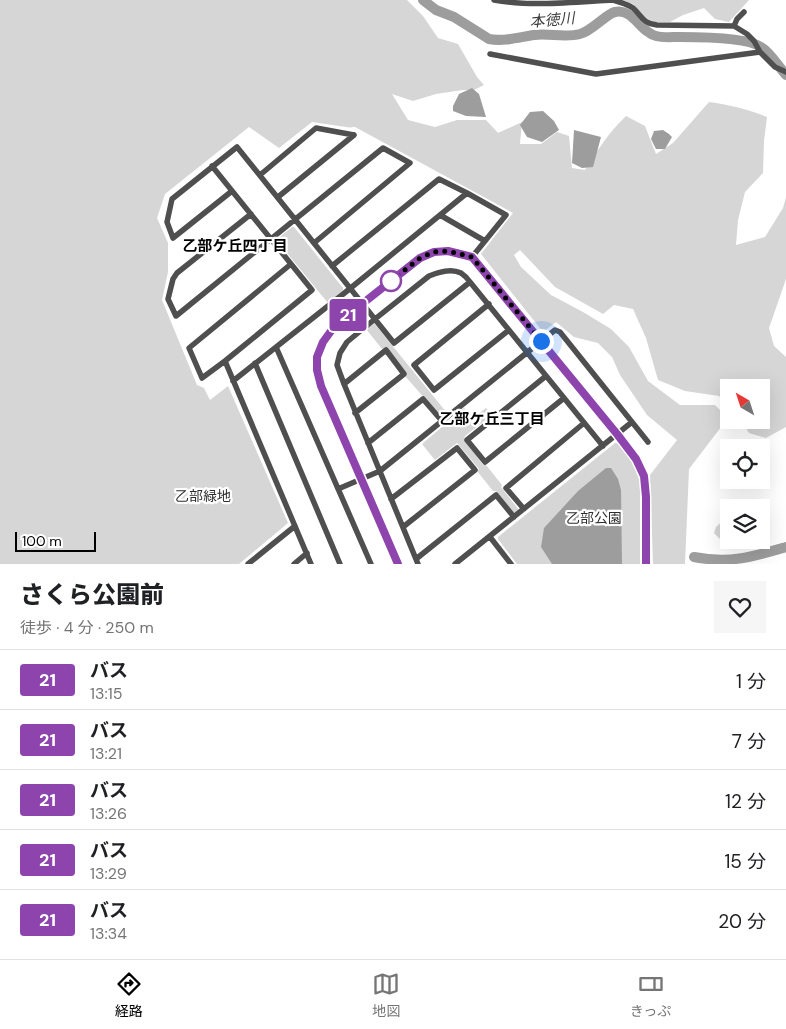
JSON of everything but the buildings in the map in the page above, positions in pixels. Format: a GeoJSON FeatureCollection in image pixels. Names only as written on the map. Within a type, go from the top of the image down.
{"type":"FeatureCollection","features":[{"type":"Feature","properties":{"kind":"street"},"geometry":{"type":"LineString","coordinates":[[494,0],[534,3],[613,0],[625,3],[649,24],[734,26],[754,40],[758,50],[775,67],[786,72]]}},
{"type":"Feature","properties":{"kind":"street"},"geometry":{"type":"LineString","coordinates":[[734,26],[737,19],[744,12]]}},
{"type":"Feature","properties":{"kind":"street"},"geometry":{"type":"LineString","coordinates":[[490,54],[596,74],[758,50]]}},
{"type":"Feature","properties":{"kind":"street"},"geometry":{"type":"LineString","coordinates":[[260,175],[316,128],[354,135],[278,198]]}},
{"type":"Feature","properties":{"kind":"street"},"geometry":{"type":"LineString","coordinates":[[232,191],[173,238],[167,222],[172,199],[237,146],[350,288],[360,306],[375,319],[394,343],[470,282]]}},
{"type":"Feature","properties":{"kind":"street"},"geometry":{"type":"LineString","coordinates":[[251,214],[177,273],[173,279],[168,299],[176,316],[384,148],[410,163],[314,243]]}},
{"type":"Feature","properties":{"kind":"street"},"geometry":{"type":"LineString","coordinates":[[212,166],[312,290],[202,378],[189,348],[291,264]]}},
{"type":"Feature","properties":{"kind":"street"},"geometry":{"type":"LineString","coordinates":[[332,266],[439,179],[506,215],[472,257]]}},
{"type":"Feature","properties":{"kind":"street"},"geometry":{"type":"LineString","coordinates":[[233,381],[467,193]]}},
{"type":"Feature","properties":{"kind":"street"},"geometry":{"type":"LineString","coordinates":[[440,215],[486,240]]}},
{"type":"Feature","properties":{"kind":"street"},"geometry":{"type":"LineString","coordinates":[[398,564],[321,386],[317,370],[317,357],[323,342],[334,327],[420,258],[434,252],[448,251],[472,257],[636,459],[644,476],[646,497],[646,564]]}},
{"type":"Feature","properties":{"kind":"street"},"geometry":{"type":"LineString","coordinates":[[514,517],[496,495],[417,562],[337,365],[340,353],[347,342],[429,276],[439,271],[450,270],[462,273],[603,446]]}},
{"type":"Feature","properties":{"kind":"street"},"geometry":{"type":"LineString","coordinates":[[488,304],[414,365],[434,390],[509,330]]}},
{"type":"Feature","properties":{"kind":"street"},"geometry":{"type":"LineString","coordinates":[[338,489],[380,471],[554,330],[560,332],[648,442]]}},
{"type":"Feature","properties":{"kind":"street"},"geometry":{"type":"LineString","coordinates":[[276,347],[371,564]]}},
{"type":"Feature","properties":{"kind":"street"},"geometry":{"type":"LineString","coordinates":[[344,384],[386,350],[404,374],[355,413]]}},
{"type":"Feature","properties":{"kind":"street"},"geometry":{"type":"LineString","coordinates":[[225,361],[311,564]]}},
{"type":"Feature","properties":{"kind":"street"},"geometry":{"type":"LineString","coordinates":[[255,363],[340,564]]}},
{"type":"Feature","properties":{"kind":"street"},"geometry":{"type":"LineString","coordinates":[[546,376],[467,440],[484,462],[564,398]]}},
{"type":"Feature","properties":{"kind":"street"},"geometry":{"type":"LineString","coordinates":[[368,443],[423,399],[442,421]]}},
{"type":"Feature","properties":{"kind":"street"},"geometry":{"type":"LineString","coordinates":[[456,564],[632,422]]}},
{"type":"Feature","properties":{"kind":"street"},"geometry":{"type":"LineString","coordinates":[[524,509],[506,488],[584,423]]}},
{"type":"Feature","properties":{"kind":"street"},"geometry":{"type":"LineString","coordinates":[[391,499],[457,448],[474,470],[403,527]]}},
{"type":"Feature","properties":{"kind":"street"},"geometry":{"type":"LineString","coordinates":[[248,564],[295,526]]}},
{"type":"Feature","properties":{"kind":"street"},"geometry":{"type":"LineString","coordinates":[[490,536],[507,563]]}},
{"type":"Feature","properties":{"kind":"street"},"geometry":{"type":"LineString","coordinates":[[294,564],[306,554]]}},
{"type":"Feature","properties":{"kind":"green space","name":"乙部緑地"},"geometry":{"type":"Polygon","coordinates":[[[0,0],[407,0],[423,16],[438,38],[458,44],[477,77],[484,85],[474,90],[436,94],[413,101],[392,94],[408,120],[435,127],[457,120],[486,120],[498,133],[522,122],[520,144],[541,144],[557,132],[569,136],[572,168],[585,170],[609,135],[626,116],[645,126],[656,154],[673,143],[709,102],[767,117],[763,173],[745,192],[738,220],[736,245],[765,237],[783,208],[786,197],[786,279],[769,328],[774,346],[786,357],[786,427],[766,438],[749,433],[747,429],[770,429],[770,379],[720,379],[720,397],[685,391],[658,380],[646,338],[633,309],[614,305],[603,314],[555,287],[520,250],[514,255],[521,267],[551,295],[611,329],[629,347],[648,381],[680,405],[715,405],[720,410],[720,428],[689,469],[685,564],[653,564],[650,475],[677,440],[647,415],[620,375],[612,357],[598,343],[574,337],[556,322],[543,332],[481,254],[513,213],[355,127],[312,122],[279,148],[249,127],[165,194],[157,218],[168,243],[168,272],[162,300],[197,385],[204,388],[210,400],[228,386],[288,523],[239,564],[0,564],[0,0]]]}},
{"type":"Feature","properties":{"kind":"green space"},"geometry":{"type":"Polygon","coordinates":[[[622,0],[749,0],[729,22],[715,19],[704,8],[683,15],[670,22],[655,22],[644,17],[633,4],[622,0]]]}},
{"type":"Feature","properties":{"kind":"green space"},"geometry":{"type":"Polygon","coordinates":[[[294,227],[343,288],[328,303],[277,241],[294,227]]]}},
{"type":"Feature","properties":{"kind":"green space"},"geometry":{"type":"Polygon","coordinates":[[[374,323],[447,413],[441,417],[405,376],[407,374],[386,347],[382,349],[366,329],[374,323]]]}},
{"type":"Feature","properties":{"kind":"green space"},"geometry":{"type":"Polygon","coordinates":[[[464,408],[473,418],[486,408],[492,415],[465,436],[464,439],[483,465],[486,465],[502,485],[501,487],[519,510],[515,513],[496,491],[493,491],[477,471],[479,469],[457,443],[435,460],[422,444],[464,408]]]}},
{"type":"Feature","properties":{"kind":"green space","name":"乙部公園"},"geometry":{"type":"Polygon","coordinates":[[[615,443],[619,443],[629,457],[640,483],[640,564],[517,564],[498,537],[615,443]]]}},
{"type":"Feature","properties":{"kind":"green space"},"geometry":{"type":"Polygon","coordinates":[[[720,523],[720,539],[714,533],[720,523]]]}},
{"type":"Feature","properties":{"kind":"shaded area"},"geometry":{"type":"Polygon","coordinates":[[[472,88],[479,94],[486,117],[466,116],[453,111],[453,106],[459,94],[472,88]]]}},
{"type":"Feature","properties":{"kind":"shaded area"},"geometry":{"type":"Polygon","coordinates":[[[543,111],[554,121],[559,130],[542,142],[527,137],[520,125],[530,112],[543,111]]]}},
{"type":"Feature","properties":{"kind":"shaded area"},"geometry":{"type":"Polygon","coordinates":[[[574,130],[601,137],[593,167],[582,168],[572,163],[574,130]]]}},
{"type":"Feature","properties":{"kind":"shaded area"},"geometry":{"type":"Polygon","coordinates":[[[663,130],[672,137],[665,149],[656,149],[651,139],[654,131],[663,130]]]}},
{"type":"Feature","properties":{"kind":"shaded area"},"geometry":{"type":"Polygon","coordinates":[[[606,468],[611,468],[618,479],[621,490],[622,564],[552,564],[541,547],[544,528],[578,491],[606,468]]]}},
{"type":"Feature","properties":{"kind":"waterway","name":"本徳川"},"geometry":{"type":"LineString","coordinates":[[423,0],[436,10],[454,17],[489,39],[495,40],[534,35],[569,36],[580,34],[589,30],[611,13],[627,13],[650,34],[656,36],[722,38],[754,44],[768,53],[786,75]]}},
{"type":"Feature","properties":{"kind":"waterway"},"geometry":{"type":"LineString","coordinates":[[694,557],[730,560],[786,547]]}},
{"type":"Feature","properties":{"kind":"bus line","name":"21"},"geometry":{"type":"LineString","coordinates":[[398,564],[321,386],[317,370],[317,357],[323,342],[334,327],[357,308],[420,258],[434,252],[448,251],[472,257],[636,459],[644,476],[646,497],[646,564]]}},
{"type":"Feature","properties":{"kind":"district","name":"乙部ケ丘四丁目"},"geometry":{"type":"Point","coordinates":[235,246]}},
{"type":"Feature","properties":{"kind":"district","name":"乙部ケ丘三丁目"},"geometry":{"type":"Point","coordinates":[492,419]}},
{"type":"Feature","properties":{"kind":"route"},"geometry":{"type":"LineString","coordinates":[[391,281],[420,258],[434,252],[448,251],[472,257],[541,341]]}}]}
